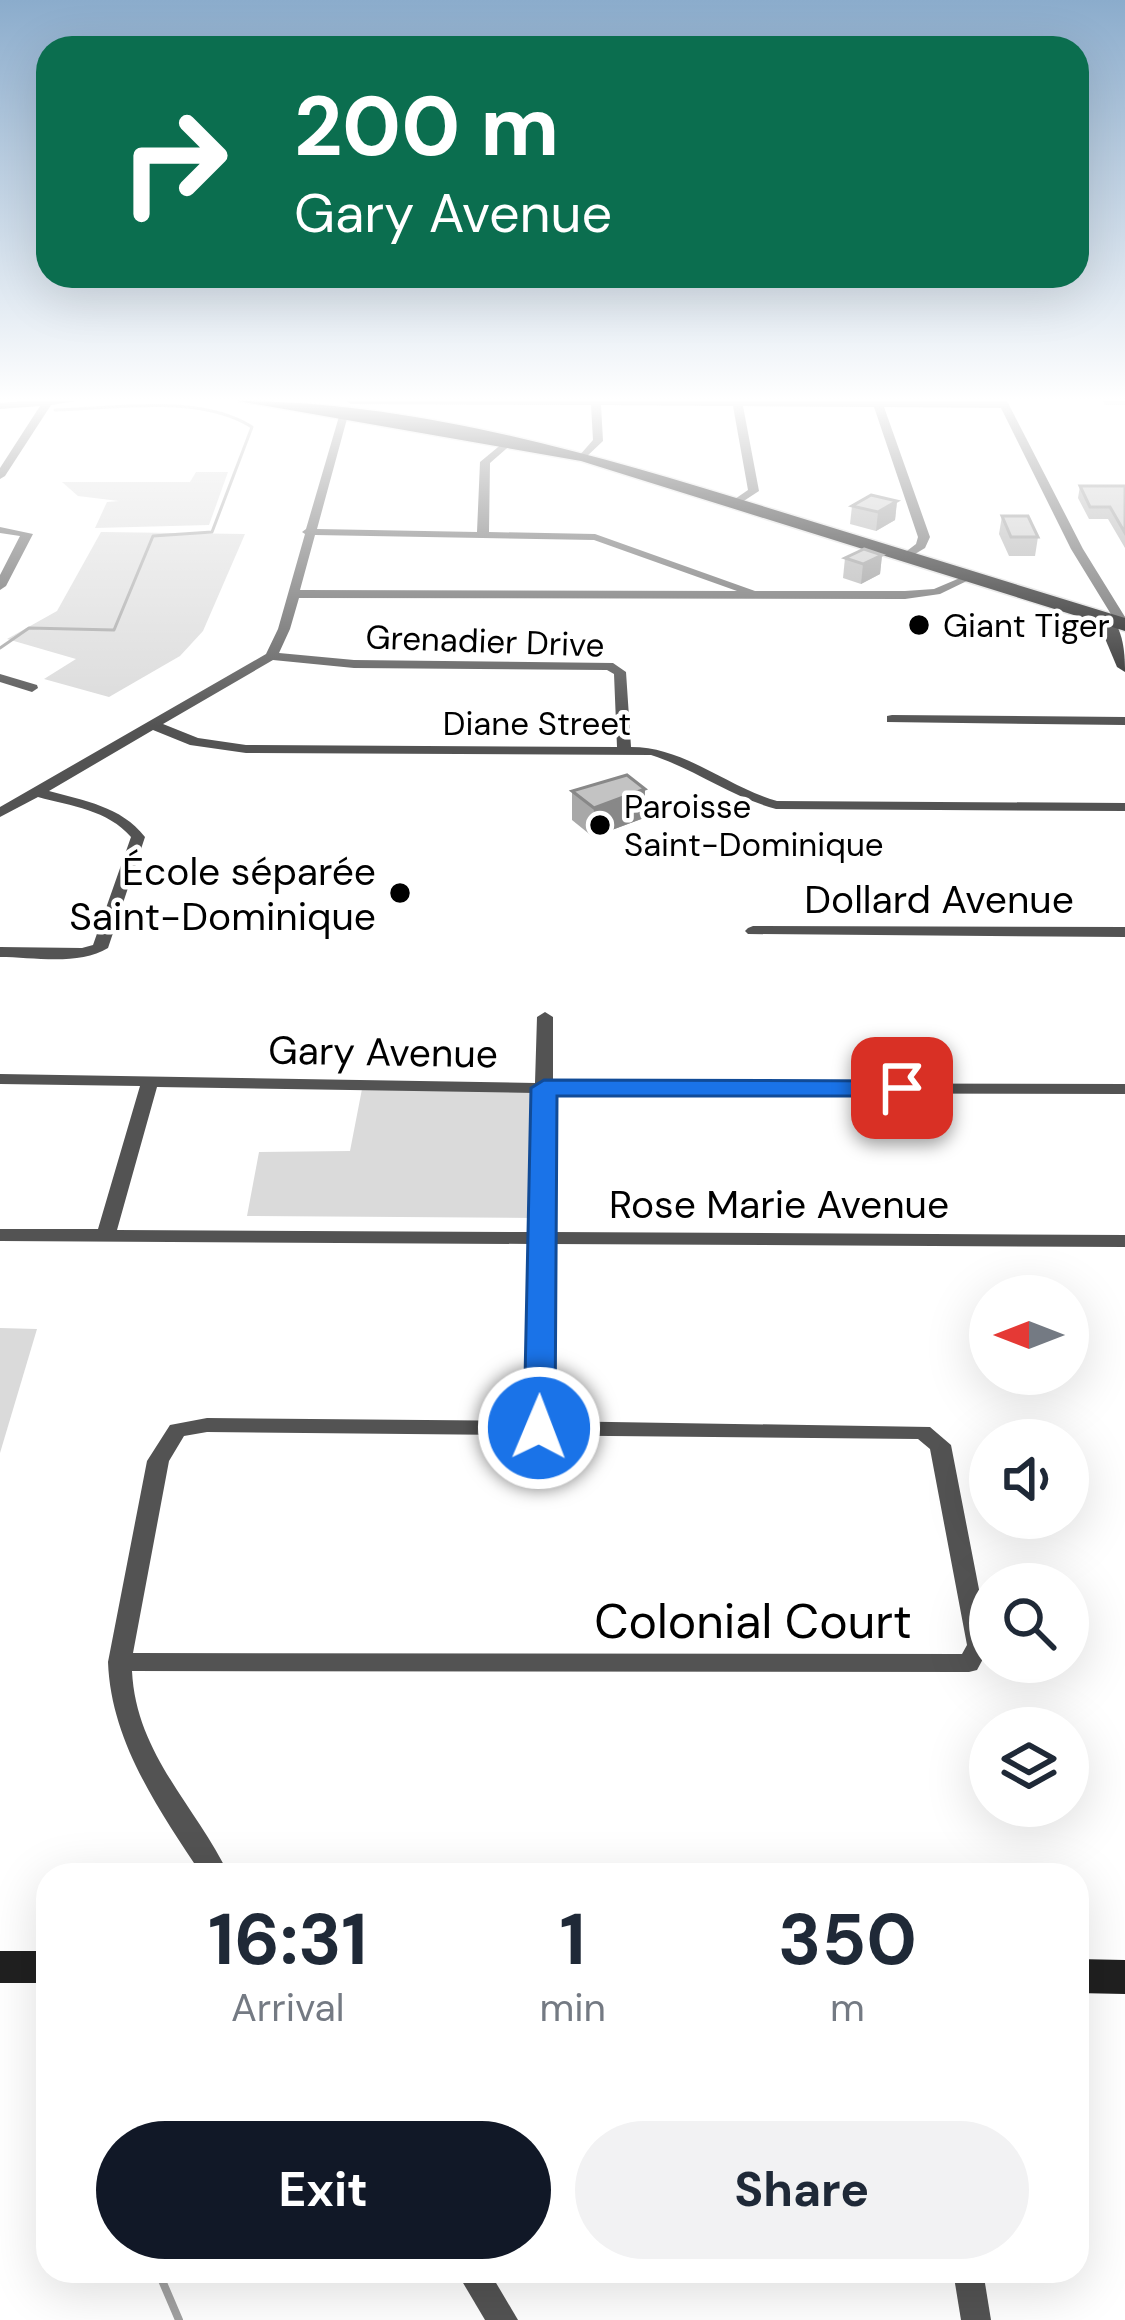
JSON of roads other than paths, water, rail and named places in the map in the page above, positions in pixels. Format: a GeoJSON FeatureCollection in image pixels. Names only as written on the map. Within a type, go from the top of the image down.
{"type":"FeatureCollection","features":[{"type":"Feature","properties":{"kind":"main road"},"geometry":{"type":"LineString","coordinates":[[756,509],[967,578],[1061,602],[1118,627]]}},
{"type":"Feature","properties":{"kind":"main road"},"geometry":{"type":"LineString","coordinates":[[998,587],[1024,602],[1118,627]]}},
{"type":"Feature","properties":{"kind":"main road"},"geometry":{"type":"LineString","coordinates":[[1061,602],[1086,602],[1095,592]]}},
{"type":"Feature","properties":{"kind":"main road"},"geometry":{"type":"LineString","coordinates":[[1118,627],[1125,667]]}},
{"type":"Feature","properties":{"kind":"main road"},"geometry":{"type":"LineString","coordinates":[[0,1967],[36,1967]]}},
{"type":"Feature","properties":{"kind":"main road"},"geometry":{"type":"LineString","coordinates":[[1089,1976],[1125,1978]]}},
{"type":"Feature","properties":{"kind":"street"},"geometry":{"type":"LineString","coordinates":[[0,813],[271,656],[315,509]]}},
{"type":"Feature","properties":{"kind":"street"},"geometry":{"type":"LineString","coordinates":[[483,532],[484,509]]}},
{"type":"Feature","properties":{"kind":"street"},"geometry":{"type":"LineString","coordinates":[[905,557],[922,546],[924,537],[914,509]]}},
{"type":"Feature","properties":{"kind":"street"},"geometry":{"type":"LineString","coordinates":[[1058,509],[1118,627]]}},
{"type":"Feature","properties":{"kind":"street"},"geometry":{"type":"LineString","coordinates":[[0,530],[24,531],[27,537],[0,586]]}},
{"type":"Feature","properties":{"kind":"street"},"geometry":{"type":"LineString","coordinates":[[308,532],[595,537],[762,596]]}},
{"type":"Feature","properties":{"kind":"street"},"geometry":{"type":"LineString","coordinates":[[1082,557],[1095,592],[1118,627]]}},
{"type":"Feature","properties":{"kind":"street"},"geometry":{"type":"LineString","coordinates":[[293,594],[928,594],[967,578]]}},
{"type":"Feature","properties":{"kind":"street","name":"Grenadier Drive"},"geometry":{"type":"LineString","coordinates":[[271,656],[354,664],[610,666],[620,672],[624,750]]}},
{"type":"Feature","properties":{"kind":"street"},"geometry":{"type":"LineString","coordinates":[[0,678],[32,688]]}},
{"type":"Feature","properties":{"kind":"street"},"geometry":{"type":"LineString","coordinates":[[892,719],[1125,721]]}},
{"type":"Feature","properties":{"kind":"street","name":"Diane Street"},"geometry":{"type":"LineString","coordinates":[[156,726],[195,742],[246,748],[624,750],[674,756],[727,788],[776,805],[1125,807]]}},
{"type":"Feature","properties":{"kind":"street"},"geometry":{"type":"LineString","coordinates":[[0,952],[83,953],[100,948],[138,837],[132,826],[117,817],[38,792]]}},
{"type":"Feature","properties":{"kind":"street","name":"Dollard Avenue"},"geometry":{"type":"LineString","coordinates":[[753,931],[1125,932]]}},
{"type":"Feature","properties":{"kind":"street"},"geometry":{"type":"LineString","coordinates":[[539,1428],[545,1017]]}},
{"type":"Feature","properties":{"kind":"street","name":"Gary Avenue"},"geometry":{"type":"LineString","coordinates":[[0,1079],[544,1088],[1125,1088]]}},
{"type":"Feature","properties":{"kind":"street"},"geometry":{"type":"LineString","coordinates":[[106,1235],[150,1082]]}},
{"type":"Feature","properties":{"kind":"street","name":"Rose Marie Avenue"},"geometry":{"type":"LineString","coordinates":[[0,1235],[1125,1241]]}},
{"type":"Feature","properties":{"kind":"street","name":"Colonial Court"},"geometry":{"type":"LineString","coordinates":[[207,1425],[539,1428],[923,1432],[940,1445],[979,1645],[970,1663],[120,1662],[158,1461],[177,1430],[207,1425]]}},
{"type":"Feature","properties":{"kind":"street"},"geometry":{"type":"LineString","coordinates":[[120,1662],[117,1689],[162,1791],[207,1863]]}},
{"type":"Feature","properties":{"kind":"street"},"geometry":{"type":"LineString","coordinates":[[479,2283],[503,2320]]}},
{"type":"Feature","properties":{"kind":"street"},"geometry":{"type":"LineString","coordinates":[[970,2283],[976,2320]]}},
{"type":"Feature","properties":{"kind":"waterway"},"geometry":{"type":"LineString","coordinates":[[0,648],[29,628],[114,630],[153,536],[212,532],[221,509]]}},
{"type":"Feature","properties":{"kind":"waterway"},"geometry":{"type":"LineString","coordinates":[[163,2283],[179,2320]]}},
{"type":"Feature","properties":{"kind":"place","name":"Giant Tiger"},"geometry":{"type":"Point","coordinates":[919,625]}},
{"type":"Feature","properties":{"kind":"place","name":"Paroisse Saint-Dominique"},"geometry":{"type":"Point","coordinates":[600,825]}},
{"type":"Feature","properties":{"kind":"place","name":"École séparée Saint-Dominique"},"geometry":{"type":"Point","coordinates":[400,893]}}]}
